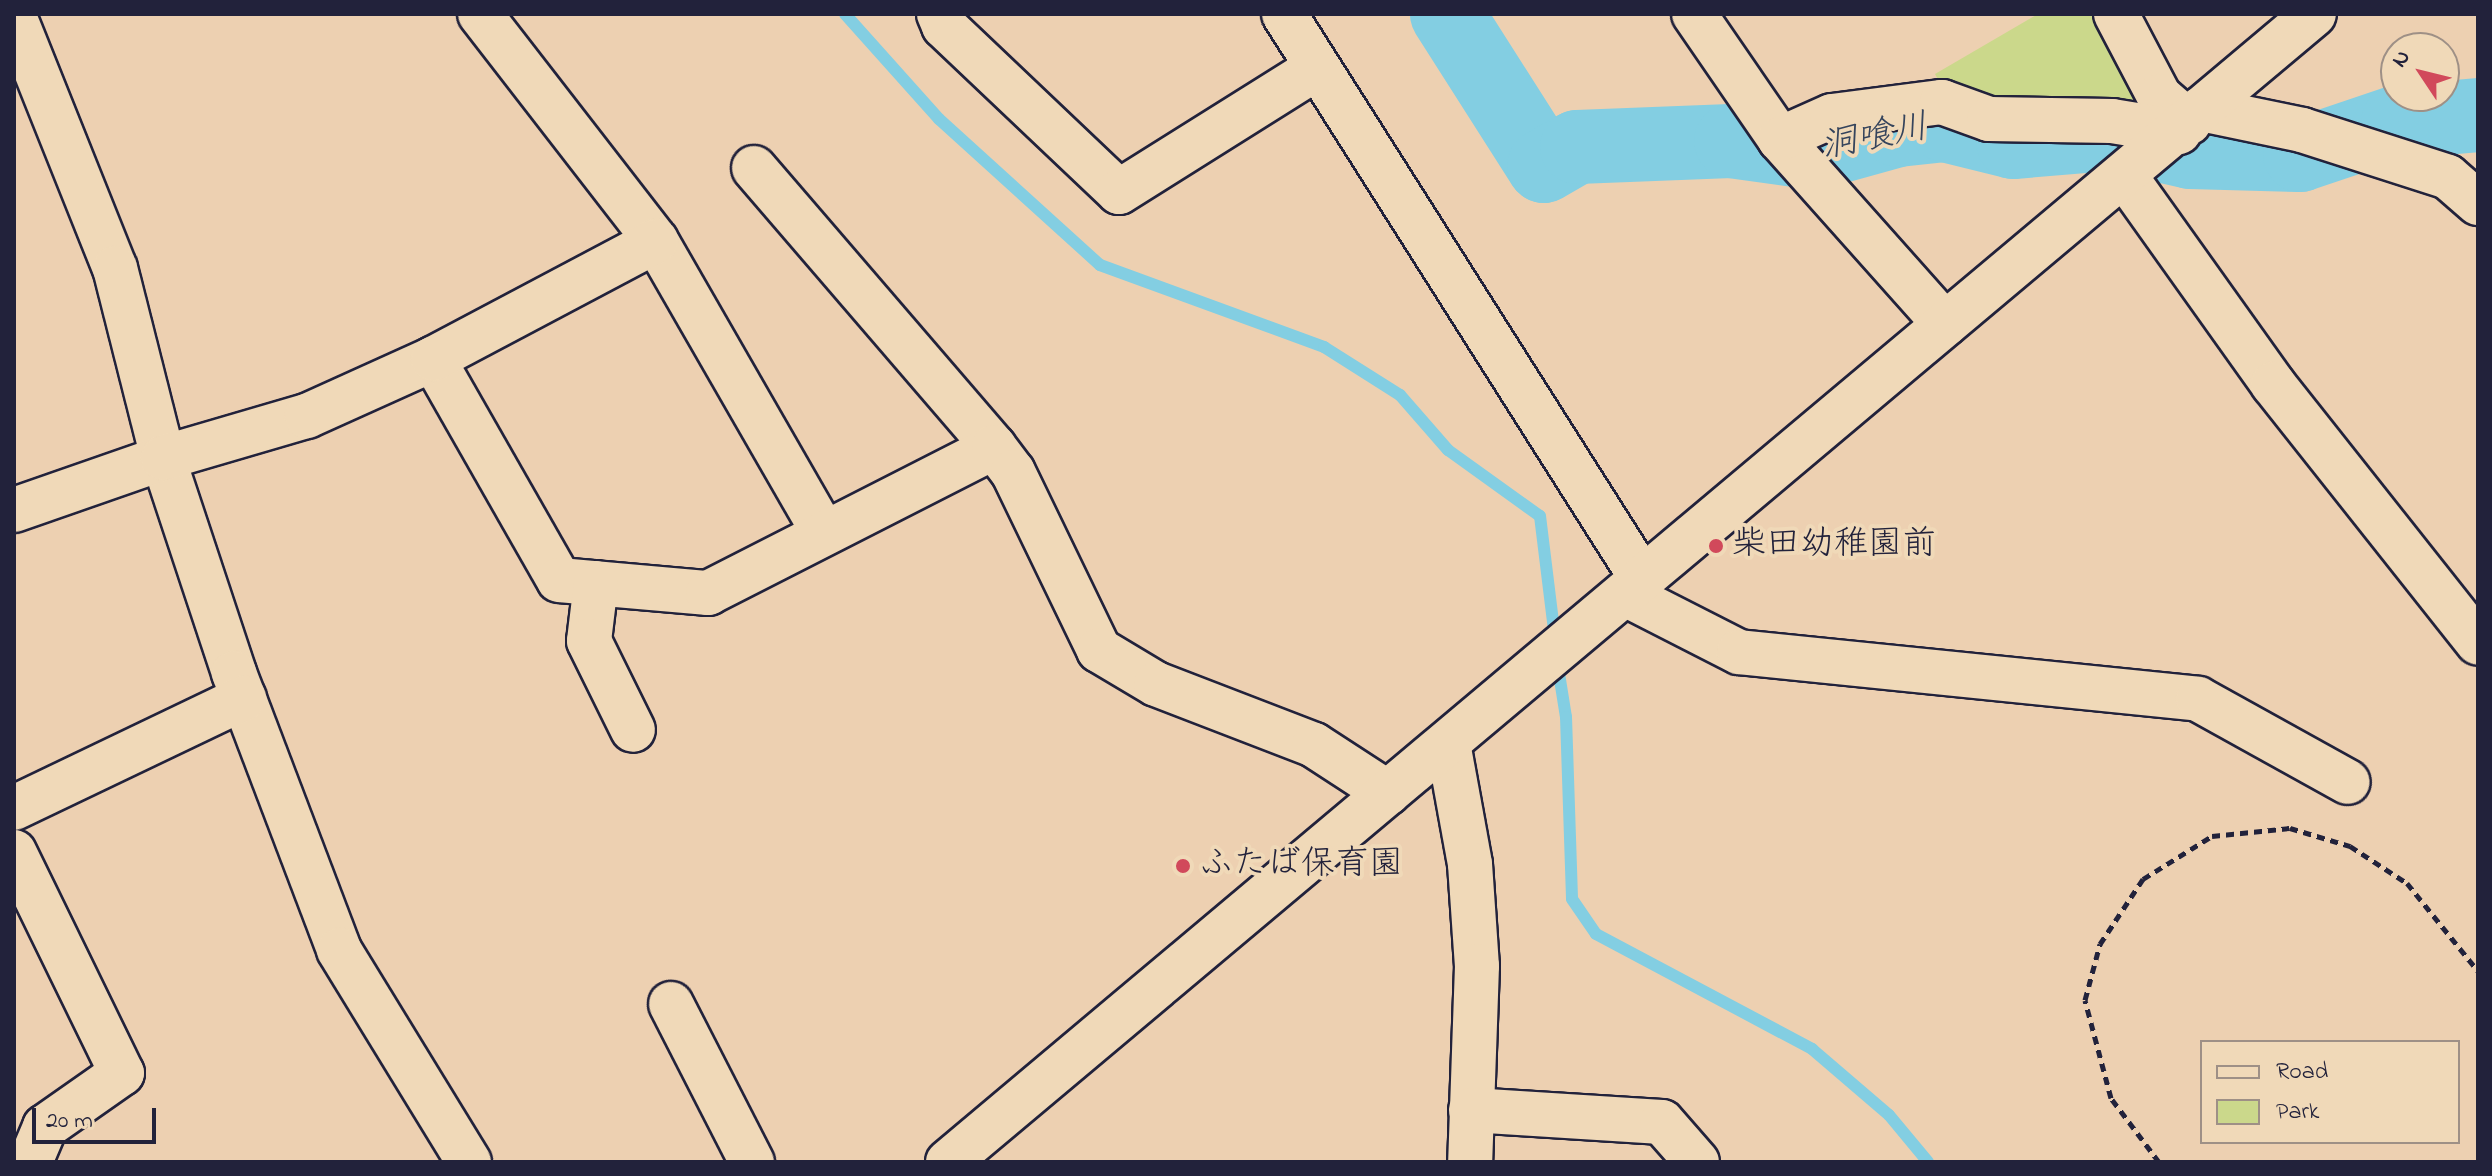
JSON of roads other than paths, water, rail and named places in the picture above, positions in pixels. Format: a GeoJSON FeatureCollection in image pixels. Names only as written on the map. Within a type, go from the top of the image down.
{"type":"FeatureCollection","features":[{"type":"Feature","properties":{"kind":"street"},"geometry":{"type":"LineString","coordinates":[[480,14],[656,241],[823,532]]}},
{"type":"Feature","properties":{"kind":"street"},"geometry":{"type":"LineString","coordinates":[[939,14],[944,26],[1119,192],[1317,68]]}},
{"type":"Feature","properties":{"kind":"street"},"geometry":{"type":"LineString","coordinates":[[1284,14],[1634,587],[1739,652],[2198,699],[2348,782]]}},
{"type":"Feature","properties":{"kind":"street"},"geometry":{"type":"LineString","coordinates":[[1694,14],[1780,139],[1945,324]]}},
{"type":"Feature","properties":{"kind":"street"},"geometry":{"type":"LineString","coordinates":[[2116,14],[2159,96],[2190,121]]}},
{"type":"Feature","properties":{"kind":"street"},"geometry":{"type":"LineString","coordinates":[[948,1162],[2314,14]]}},
{"type":"Feature","properties":{"kind":"street"},"geometry":{"type":"LineString","coordinates":[[14,16],[115,268],[163,458],[244,698],[339,950],[469,1162]]}},
{"type":"Feature","properties":{"kind":"street"},"geometry":{"type":"LineString","coordinates":[[1780,139],[1832,116],[1942,102],[1989,119],[2190,121],[2302,130],[2448,177],[2478,203]]}},
{"type":"Feature","properties":{"kind":"street"},"geometry":{"type":"LineString","coordinates":[[754,168],[1013,472],[1099,650],[1156,684],[1314,745],[1388,793]]}},
{"type":"Feature","properties":{"kind":"street"},"geometry":{"type":"LineString","coordinates":[[2124,175],[2273,384],[2478,643]]}},
{"type":"Feature","properties":{"kind":"street"},"geometry":{"type":"LineString","coordinates":[[14,510],[163,458],[307,416],[433,359],[656,241]]}},
{"type":"Feature","properties":{"kind":"street"},"geometry":{"type":"LineString","coordinates":[[433,359],[559,580],[708,593],[994,447]]}},
{"type":"Feature","properties":{"kind":"street"},"geometry":{"type":"LineString","coordinates":[[596,583],[589,641],[633,730]]}},
{"type":"Feature","properties":{"kind":"street"},"geometry":{"type":"LineString","coordinates":[[14,808],[244,698]]}},
{"type":"Feature","properties":{"kind":"street"},"geometry":{"type":"LineString","coordinates":[[1448,743],[1470,864],[1477,966],[1470,1162]]}},
{"type":"Feature","properties":{"kind":"street"},"geometry":{"type":"LineString","coordinates":[[14,852],[122,1073],[45,1127],[30,1162]]}},
{"type":"Feature","properties":{"kind":"street"},"geometry":{"type":"LineString","coordinates":[[671,1004],[752,1162]]}},
{"type":"Feature","properties":{"kind":"street"},"geometry":{"type":"LineString","coordinates":[[1471,1110],[1662,1122],[1697,1162]]}},
{"type":"Feature","properties":{"kind":"waterway"},"geometry":{"type":"LineString","coordinates":[[845,14],[939,119],[1100,265],[1324,347],[1400,395],[1448,450],[1540,516],[1555,639]]}},
{"type":"Feature","properties":{"kind":"waterway","name":"洞喰川"},"geometry":{"type":"LineString","coordinates":[[1447,14],[1544,166],[1577,147],[1731,141],[1815,153],[1898,130],[1945,125],[2013,142],[2111,134],[2190,152],[2300,155],[2398,122],[2478,115]]}},
{"type":"Feature","properties":{"kind":"waterway"},"geometry":{"type":"LineString","coordinates":[[1557,661],[1566,717],[1572,899],[1596,934],[1812,1049],[1889,1115],[1928,1162]]}},
{"type":"Feature","properties":{"kind":"place","name":"柴田幼稚園前"},"geometry":{"type":"Point","coordinates":[1716,546]}},
{"type":"Feature","properties":{"kind":"place","name":"ふたば保育園"},"geometry":{"type":"Point","coordinates":[1183,866]}}]}
